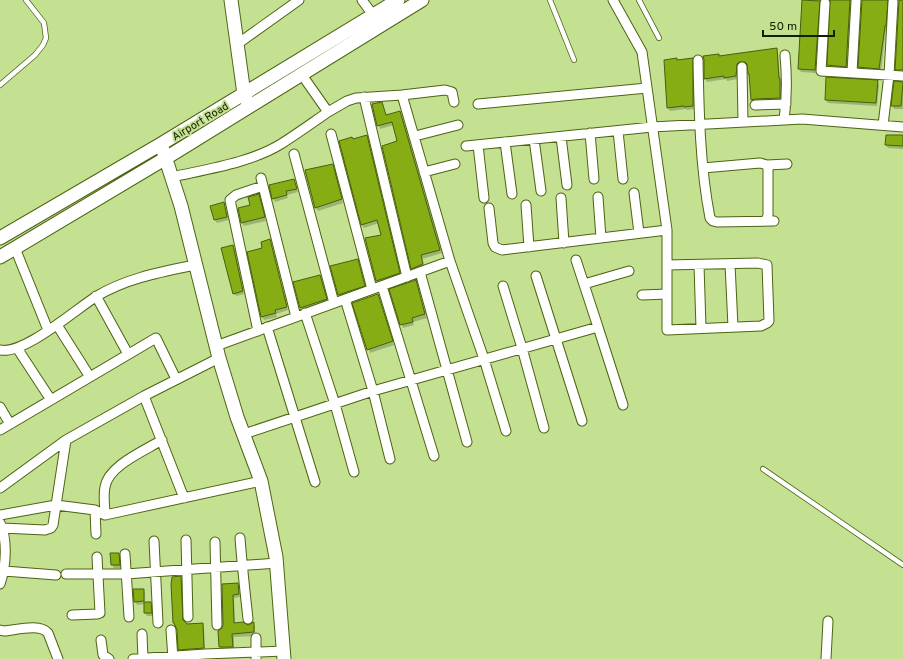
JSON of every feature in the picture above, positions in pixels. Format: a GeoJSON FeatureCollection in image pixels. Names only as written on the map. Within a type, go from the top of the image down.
{"type":"FeatureCollection","features":[{"type":"Feature","properties":{"kind":"main road"},"geometry":{"type":"LineString","coordinates":[[231,0],[236,45],[244,94],[250,107]]}},
{"type":"Feature","properties":{"kind":"main road","name":"Airport Road"},"geometry":{"type":"LineString","coordinates":[[0,238],[161,144],[398,0]]}},
{"type":"Feature","properties":{"kind":"main road"},"geometry":{"type":"LineString","coordinates":[[0,257],[250,107],[422,0]]}},
{"type":"Feature","properties":{"kind":"main road"},"geometry":{"type":"LineString","coordinates":[[161,144],[181,206],[217,352],[261,482],[276,563],[284,655]]}},
{"type":"Feature","properties":{"kind":"street"},"geometry":{"type":"LineString","coordinates":[[236,45],[299,0]]}},
{"type":"Feature","properties":{"kind":"street"},"geometry":{"type":"LineString","coordinates":[[362,0],[373,15]]}},
{"type":"Feature","properties":{"kind":"street"},"geometry":{"type":"LineString","coordinates":[[613,0],[642,52],[667,230],[667,265],[667,330],[761,326],[769,321],[766,265],[667,265]]}},
{"type":"Feature","properties":{"kind":"street"},"geometry":{"type":"LineString","coordinates":[[852,72],[856,1]]}},
{"type":"Feature","properties":{"kind":"street"},"geometry":{"type":"LineString","coordinates":[[884,125],[889,75],[893,2]]}},
{"type":"Feature","properties":{"kind":"street"},"geometry":{"type":"LineString","coordinates":[[825,3],[821,71],[903,76]]}},
{"type":"Feature","properties":{"kind":"street"},"geometry":{"type":"LineString","coordinates":[[784,120],[786,104],[785,55]]}},
{"type":"Feature","properties":{"kind":"street"},"geometry":{"type":"LineString","coordinates":[[698,60],[699,124],[710,218],[713,221],[769,221],[767,165]]}},
{"type":"Feature","properties":{"kind":"street"},"geometry":{"type":"LineString","coordinates":[[742,67],[743,122]]}},
{"type":"Feature","properties":{"kind":"street"},"geometry":{"type":"LineString","coordinates":[[302,75],[328,112]]}},
{"type":"Feature","properties":{"kind":"street"},"geometry":{"type":"LineString","coordinates":[[478,104],[647,88]]}},
{"type":"Feature","properties":{"kind":"street"},"geometry":{"type":"LineString","coordinates":[[172,177],[218,167],[254,156],[280,145],[328,112],[347,101],[364,97],[402,96],[448,90],[452,92],[454,102]]}},
{"type":"Feature","properties":{"kind":"street"},"geometry":{"type":"LineString","coordinates":[[402,96],[450,261],[484,359],[506,431]]}},
{"type":"Feature","properties":{"kind":"street"},"geometry":{"type":"LineString","coordinates":[[364,97],[407,277]]}},
{"type":"Feature","properties":{"kind":"street"},"geometry":{"type":"LineString","coordinates":[[755,105],[786,104]]}},
{"type":"Feature","properties":{"kind":"street"},"geometry":{"type":"LineString","coordinates":[[466,146],[652,127],[784,120],[903,127]]}},
{"type":"Feature","properties":{"kind":"street"},"geometry":{"type":"LineString","coordinates":[[414,136],[458,125]]}},
{"type":"Feature","properties":{"kind":"street"},"geometry":{"type":"LineString","coordinates":[[618,131],[623,179]]}},
{"type":"Feature","properties":{"kind":"street"},"geometry":{"type":"LineString","coordinates":[[590,133],[594,179]]}},
{"type":"Feature","properties":{"kind":"street"},"geometry":{"type":"LineString","coordinates":[[331,134],[372,289]]}},
{"type":"Feature","properties":{"kind":"street"},"geometry":{"type":"LineString","coordinates":[[561,137],[567,185]]}},
{"type":"Feature","properties":{"kind":"street"},"geometry":{"type":"LineString","coordinates":[[534,139],[541,191]]}},
{"type":"Feature","properties":{"kind":"street"},"geometry":{"type":"LineString","coordinates":[[505,142],[512,194]]}},
{"type":"Feature","properties":{"kind":"street"},"geometry":{"type":"LineString","coordinates":[[478,145],[484,198]]}},
{"type":"Feature","properties":{"kind":"street"},"geometry":{"type":"LineString","coordinates":[[294,154],[334,304]]}},
{"type":"Feature","properties":{"kind":"street"},"geometry":{"type":"LineString","coordinates":[[703,168],[760,163],[767,165],[787,164]]}},
{"type":"Feature","properties":{"kind":"street"},"geometry":{"type":"LineString","coordinates":[[424,172],[455,164]]}},
{"type":"Feature","properties":{"kind":"street"},"geometry":{"type":"LineString","coordinates":[[258,331],[230,200],[236,195],[262,182],[301,315],[335,404],[354,472]]}},
{"type":"Feature","properties":{"kind":"street"},"geometry":{"type":"LineString","coordinates":[[634,193],[639,233]]}},
{"type":"Feature","properties":{"kind":"street"},"geometry":{"type":"LineString","coordinates":[[598,197],[601,238]]}},
{"type":"Feature","properties":{"kind":"street"},"geometry":{"type":"LineString","coordinates":[[561,198],[564,243]]}},
{"type":"Feature","properties":{"kind":"street"},"geometry":{"type":"LineString","coordinates":[[526,205],[529,248]]}},
{"type":"Feature","properties":{"kind":"street"},"geometry":{"type":"LineString","coordinates":[[489,208],[492,237],[496,247],[502,250],[529,248],[667,230]]}},
{"type":"Feature","properties":{"kind":"street"},"geometry":{"type":"LineString","coordinates":[[15,248],[48,330]]}},
{"type":"Feature","properties":{"kind":"street"},"geometry":{"type":"LineString","coordinates":[[576,260],[623,405]]}},
{"type":"Feature","properties":{"kind":"street"},"geometry":{"type":"LineString","coordinates":[[0,488],[66,440],[176,379],[217,352],[258,331],[450,261]]}},
{"type":"Feature","properties":{"kind":"street"},"geometry":{"type":"LineString","coordinates":[[730,264],[734,327]]}},
{"type":"Feature","properties":{"kind":"street"},"geometry":{"type":"LineString","coordinates":[[0,350],[8,351],[17,348],[57,325],[96,296],[119,284],[145,275],[195,265]]}},
{"type":"Feature","properties":{"kind":"street"},"geometry":{"type":"LineString","coordinates":[[699,265],[701,328]]}},
{"type":"Feature","properties":{"kind":"street"},"geometry":{"type":"LineString","coordinates":[[584,284],[629,271]]}},
{"type":"Feature","properties":{"kind":"street"},"geometry":{"type":"LineString","coordinates":[[420,272],[467,442]]}},
{"type":"Feature","properties":{"kind":"street"},"geometry":{"type":"LineString","coordinates":[[536,276],[582,421]]}},
{"type":"Feature","properties":{"kind":"street"},"geometry":{"type":"LineString","coordinates":[[382,286],[434,456]]}},
{"type":"Feature","properties":{"kind":"street"},"geometry":{"type":"LineString","coordinates":[[503,286],[544,428]]}},
{"type":"Feature","properties":{"kind":"street"},"geometry":{"type":"LineString","coordinates":[[642,295],[667,294]]}},
{"type":"Feature","properties":{"kind":"street"},"geometry":{"type":"LineString","coordinates":[[96,296],[128,354]]}},
{"type":"Feature","properties":{"kind":"street"},"geometry":{"type":"LineString","coordinates":[[346,299],[373,391],[390,459]]}},
{"type":"Feature","properties":{"kind":"street"},"geometry":{"type":"LineString","coordinates":[[57,325],[90,377]]}},
{"type":"Feature","properties":{"kind":"street"},"geometry":{"type":"LineString","coordinates":[[267,327],[315,482]]}},
{"type":"Feature","properties":{"kind":"street"},"geometry":{"type":"LineString","coordinates":[[244,434],[373,391],[598,327]]}},
{"type":"Feature","properties":{"kind":"street"},"geometry":{"type":"LineString","coordinates":[[0,430],[156,338],[176,379]]}},
{"type":"Feature","properties":{"kind":"street"},"geometry":{"type":"LineString","coordinates":[[17,348],[51,400]]}},
{"type":"Feature","properties":{"kind":"street"},"geometry":{"type":"LineString","coordinates":[[144,396],[184,498]]}},
{"type":"Feature","properties":{"kind":"street"},"geometry":{"type":"LineString","coordinates":[[0,407],[10,424]]}},
{"type":"Feature","properties":{"kind":"street"},"geometry":{"type":"LineString","coordinates":[[0,584],[4,571],[5,536],[1,526],[48,529],[53,525],[66,440]]}},
{"type":"Feature","properties":{"kind":"street"},"geometry":{"type":"LineString","coordinates":[[106,515],[104,488],[107,479],[119,466],[162,440]]}},
{"type":"Feature","properties":{"kind":"street"},"geometry":{"type":"LineString","coordinates":[[0,515],[56,506],[95,510],[106,515],[261,482]]}},
{"type":"Feature","properties":{"kind":"street"},"geometry":{"type":"LineString","coordinates":[[95,510],[96,534]]}},
{"type":"Feature","properties":{"kind":"street"},"geometry":{"type":"LineString","coordinates":[[240,538],[248,619]]}},
{"type":"Feature","properties":{"kind":"street"},"geometry":{"type":"LineString","coordinates":[[186,540],[188,617]]}},
{"type":"Feature","properties":{"kind":"street"},"geometry":{"type":"LineString","coordinates":[[154,541],[158,623]]}},
{"type":"Feature","properties":{"kind":"street"},"geometry":{"type":"LineString","coordinates":[[215,542],[217,625]]}},
{"type":"Feature","properties":{"kind":"street"},"geometry":{"type":"LineString","coordinates":[[125,554],[128,616]]}},
{"type":"Feature","properties":{"kind":"street"},"geometry":{"type":"LineString","coordinates":[[72,615],[100,613],[97,557]]}},
{"type":"Feature","properties":{"kind":"street"},"geometry":{"type":"LineString","coordinates":[[66,574],[126,574],[276,563]]}},
{"type":"Feature","properties":{"kind":"street"},"geometry":{"type":"LineString","coordinates":[[4,571],[56,575]]}},
{"type":"Feature","properties":{"kind":"street"},"geometry":{"type":"LineString","coordinates":[[826,659],[828,621]]}},
{"type":"Feature","properties":{"kind":"street"},"geometry":{"type":"LineString","coordinates":[[0,630],[4,631],[38,628],[46,630],[58,659]]}},
{"type":"Feature","properties":{"kind":"street"},"geometry":{"type":"LineString","coordinates":[[171,630],[173,658]]}},
{"type":"Feature","properties":{"kind":"street"},"geometry":{"type":"LineString","coordinates":[[142,634],[143,659]]}},
{"type":"Feature","properties":{"kind":"street"},"geometry":{"type":"LineString","coordinates":[[256,638],[256,655]]}},
{"type":"Feature","properties":{"kind":"street"},"geometry":{"type":"LineString","coordinates":[[101,640],[103,655],[109,659]]}},
{"type":"Feature","properties":{"kind":"street"},"geometry":{"type":"LineString","coordinates":[[133,659],[284,655]]}},
{"type":"Feature","properties":{"kind":"lane"},"geometry":{"type":"LineString","coordinates":[[0,85],[35,54],[43,45],[46,38],[44,23],[26,0]]}},
{"type":"Feature","properties":{"kind":"lane"},"geometry":{"type":"LineString","coordinates":[[550,0],[574,60]]}},
{"type":"Feature","properties":{"kind":"lane"},"geometry":{"type":"LineString","coordinates":[[639,0],[659,38]]}},
{"type":"Feature","properties":{"kind":"lane"},"geometry":{"type":"LineString","coordinates":[[764,469],[903,565]]}},
{"type":"Feature","properties":{"kind":"building"},"geometry":{"type":"Polygon","coordinates":[[[802,0],[820,1],[815,70],[798,69],[802,0]]]}},
{"type":"Feature","properties":{"kind":"building"},"geometry":{"type":"Polygon","coordinates":[[[830,0],[850,0],[846,67],[827,65],[830,0]]]}},
{"type":"Feature","properties":{"kind":"building"},"geometry":{"type":"Polygon","coordinates":[[[862,0],[888,0],[886,26],[879,69],[858,67],[862,0]]]}},
{"type":"Feature","properties":{"kind":"building"},"geometry":{"type":"Polygon","coordinates":[[[899,0],[903,0],[903,70],[895,70],[899,0]]]}},
{"type":"Feature","properties":{"kind":"building"},"geometry":{"type":"Polygon","coordinates":[[[777,48],[780,98],[751,100],[749,74],[747,64],[745,62],[739,62],[737,64],[736,76],[704,79],[703,56],[719,54],[719,56],[777,48]]]}},
{"type":"Feature","properties":{"kind":"building"},"geometry":{"type":"Polygon","coordinates":[[[677,58],[677,60],[693,58],[693,106],[667,108],[664,60],[677,58]]]}},
{"type":"Feature","properties":{"kind":"building"},"geometry":{"type":"Polygon","coordinates":[[[826,77],[878,80],[876,103],[825,100],[826,77]]]}},
{"type":"Feature","properties":{"kind":"building"},"geometry":{"type":"Polygon","coordinates":[[[894,81],[903,82],[901,106],[891,106],[894,81]]]}},
{"type":"Feature","properties":{"kind":"building"},"geometry":{"type":"Polygon","coordinates":[[[382,102],[386,115],[400,111],[440,250],[421,255],[423,264],[411,269],[382,146],[397,141],[392,122],[377,126],[372,104],[382,102]]]}},
{"type":"Feature","properties":{"kind":"building"},"geometry":{"type":"Polygon","coordinates":[[[367,135],[400,273],[376,281],[365,238],[381,235],[377,220],[361,225],[339,141],[367,135]]]}},
{"type":"Feature","properties":{"kind":"building"},"geometry":{"type":"Polygon","coordinates":[[[886,135],[903,135],[903,146],[885,145],[886,135]]]}},
{"type":"Feature","properties":{"kind":"building"},"geometry":{"type":"Polygon","coordinates":[[[333,164],[342,199],[315,208],[305,170],[333,164]]]}},
{"type":"Feature","properties":{"kind":"building"},"geometry":{"type":"Polygon","coordinates":[[[294,179],[297,189],[286,191],[287,195],[272,199],[269,185],[294,179]]]}},
{"type":"Feature","properties":{"kind":"building"},"geometry":{"type":"Polygon","coordinates":[[[259,194],[265,217],[241,223],[238,208],[250,205],[248,197],[259,194]]]}},
{"type":"Feature","properties":{"kind":"building"},"geometry":{"type":"Polygon","coordinates":[[[224,202],[227,217],[214,220],[210,206],[224,202]]]}},
{"type":"Feature","properties":{"kind":"building"},"geometry":{"type":"Polygon","coordinates":[[[270,239],[287,307],[275,310],[276,313],[261,317],[247,252],[262,248],[261,242],[270,239]]]}},
{"type":"Feature","properties":{"kind":"building"},"geometry":{"type":"Polygon","coordinates":[[[233,245],[243,291],[233,294],[221,248],[233,245]]]}},
{"type":"Feature","properties":{"kind":"building"},"geometry":{"type":"Polygon","coordinates":[[[358,259],[365,286],[338,295],[330,266],[358,259]]]}},
{"type":"Feature","properties":{"kind":"building"},"geometry":{"type":"Polygon","coordinates":[[[320,275],[327,299],[300,308],[293,282],[320,275]]]}},
{"type":"Feature","properties":{"kind":"building"},"geometry":{"type":"Polygon","coordinates":[[[416,280],[425,314],[412,318],[413,322],[400,325],[389,289],[416,280]]]}},
{"type":"Feature","properties":{"kind":"building"},"geometry":{"type":"Polygon","coordinates":[[[378,294],[393,341],[367,350],[352,303],[378,294]]]}},
{"type":"Feature","properties":{"kind":"building"},"geometry":{"type":"Polygon","coordinates":[[[110,553],[119,553],[120,565],[111,565],[110,553]]]}},
{"type":"Feature","properties":{"kind":"building"},"geometry":{"type":"Polygon","coordinates":[[[181,576],[183,620],[187,624],[203,623],[204,648],[178,650],[177,630],[173,623],[171,584],[172,577],[181,576]]]}},
{"type":"Feature","properties":{"kind":"building"},"geometry":{"type":"Polygon","coordinates":[[[238,583],[239,594],[233,595],[234,623],[243,622],[248,625],[254,622],[254,632],[232,634],[233,647],[219,647],[218,631],[223,625],[222,584],[238,583]]]}},
{"type":"Feature","properties":{"kind":"building"},"geometry":{"type":"Polygon","coordinates":[[[133,589],[144,589],[144,601],[134,602],[133,589]]]}},
{"type":"Feature","properties":{"kind":"building"},"geometry":{"type":"Polygon","coordinates":[[[144,602],[151,602],[152,613],[144,613],[144,602]]]}}]}
